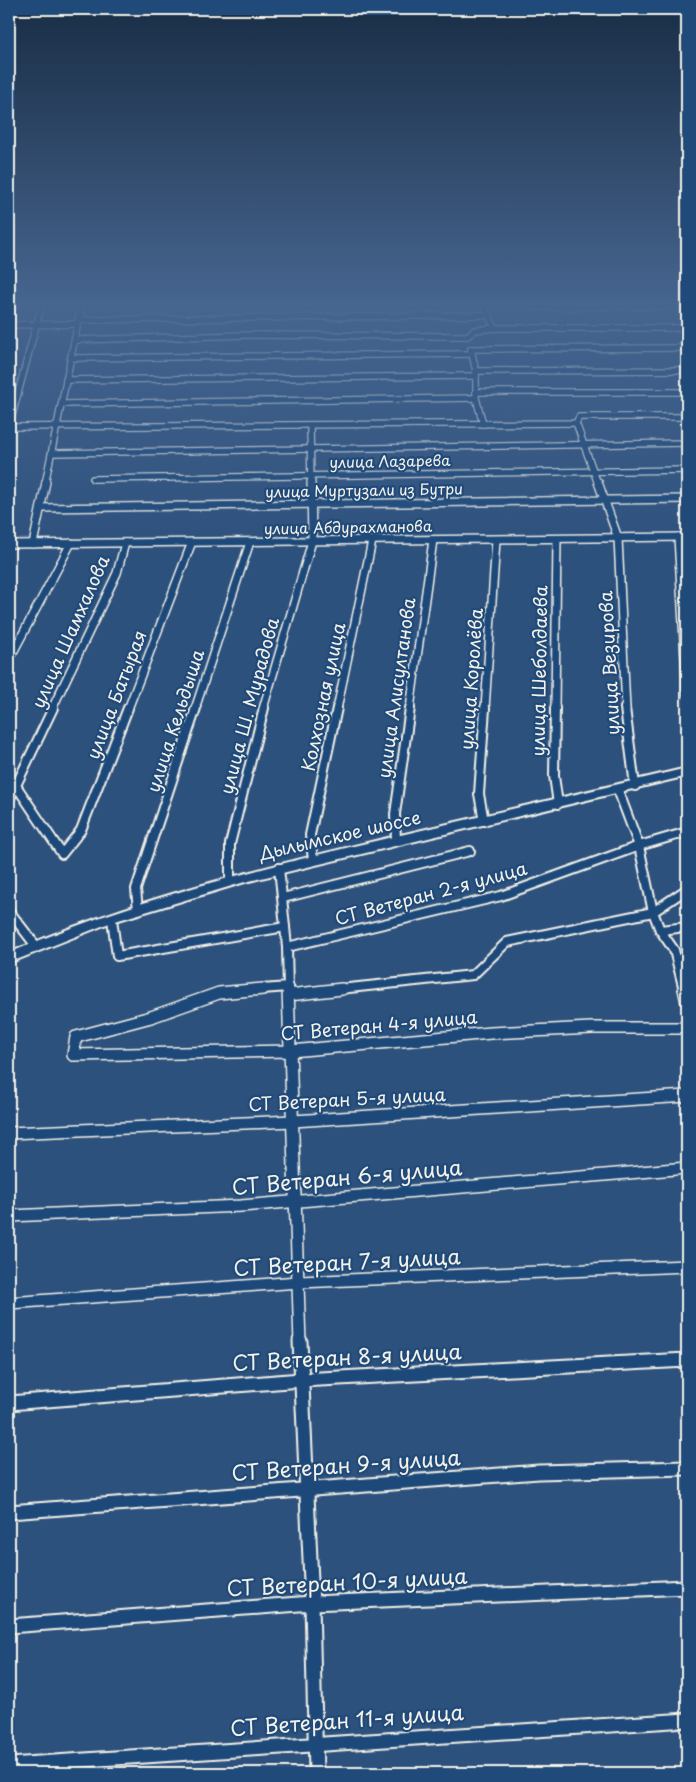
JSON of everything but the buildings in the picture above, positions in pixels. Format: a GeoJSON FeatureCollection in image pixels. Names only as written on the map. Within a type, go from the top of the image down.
{"type":"FeatureCollection","features":[{"type":"Feature","properties":{"kind":"main road","name":"Дылымское шоссе"},"geometry":{"type":"LineString","coordinates":[[9,958],[36,946],[112,919],[230,881],[635,786],[687,772]]}},
{"type":"Feature","properties":{"kind":"street"},"geometry":{"type":"LineString","coordinates":[[20,386],[9,427],[576,423],[579,417],[687,416]]}},
{"type":"Feature","properties":{"kind":"street"},"geometry":{"type":"LineString","coordinates":[[33,544],[65,386]]}},
{"type":"Feature","properties":{"kind":"street"},"geometry":{"type":"LineString","coordinates":[[476,386],[476,395],[483,424]]}},
{"type":"Feature","properties":{"kind":"street"},"geometry":{"type":"LineString","coordinates":[[62,404],[687,392]]}},
{"type":"Feature","properties":{"kind":"street","name":"улица Везирова"},"geometry":{"type":"LineString","coordinates":[[576,423],[606,500],[618,538],[624,696],[635,786]]}},
{"type":"Feature","properties":{"kind":"street","name":"улица Ш. Мурадова"},"geometry":{"type":"LineString","coordinates":[[230,881],[230,844],[242,791],[266,698],[312,541],[310,425]]}},
{"type":"Feature","properties":{"kind":"street"},"geometry":{"type":"LineString","coordinates":[[52,453],[687,442]]}},
{"type":"Feature","properties":{"kind":"street","name":"улица Лазарева"},"geometry":{"type":"LineString","coordinates":[[93,479],[687,470]]}},
{"type":"Feature","properties":{"kind":"street","name":"улица Муртузали из Бутри"},"geometry":{"type":"LineString","coordinates":[[41,508],[687,499]]}},
{"type":"Feature","properties":{"kind":"street","name":"улица Абдурахманова"},"geometry":{"type":"LineString","coordinates":[[9,545],[687,537]]}},
{"type":"Feature","properties":{"kind":"street"},"geometry":{"type":"LineString","coordinates":[[678,538],[687,694]]}},
{"type":"Feature","properties":{"kind":"street","name":"улица Шеболдаева"},"geometry":{"type":"LineString","coordinates":[[557,539],[554,776],[558,804]]}},
{"type":"Feature","properties":{"kind":"street","name":"улица Алисултанова"},"geometry":{"type":"LineString","coordinates":[[396,841],[395,814],[433,540]]}},
{"type":"Feature","properties":{"kind":"street","name":"улица Королёва"},"geometry":{"type":"LineString","coordinates":[[484,821],[479,794],[496,540]]}},
{"type":"Feature","properties":{"kind":"street","name":"Колхозная улица"},"geometry":{"type":"LineString","coordinates":[[313,860],[310,835],[372,541]]}},
{"type":"Feature","properties":{"kind":"street","name":"улица Батырая"},"geometry":{"type":"LineString","coordinates":[[62,854],[81,830],[192,542]]}},
{"type":"Feature","properties":{"kind":"street","name":"улица Кельдыша"},"geometry":{"type":"LineString","coordinates":[[138,910],[136,889],[250,542]]}},
{"type":"Feature","properties":{"kind":"street","name":"улица Шамхалова"},"geometry":{"type":"LineString","coordinates":[[9,800],[13,785],[117,573],[125,543]]}},
{"type":"Feature","properties":{"kind":"street"},"geometry":{"type":"LineString","coordinates":[[9,660],[71,544]]}},
{"type":"Feature","properties":{"kind":"street"},"geometry":{"type":"LineString","coordinates":[[13,785],[62,854]]}},
{"type":"Feature","properties":{"kind":"street"},"geometry":{"type":"LineString","coordinates":[[618,790],[639,846],[653,912],[660,930],[674,950],[687,1002]]}},
{"type":"Feature","properties":{"kind":"street","name":"СТ Ветеран 2-я улица"},"geometry":{"type":"LineString","coordinates":[[287,947],[501,896],[639,846],[687,832]]}},
{"type":"Feature","properties":{"kind":"street"},"geometry":{"type":"LineString","coordinates":[[283,898],[470,851]]}},
{"type":"Feature","properties":{"kind":"street"},"geometry":{"type":"LineString","coordinates":[[279,868],[287,947],[289,991],[301,1380],[312,1603],[316,1773]]}},
{"type":"Feature","properties":{"kind":"street"},"geometry":{"type":"LineString","coordinates":[[289,991],[473,975],[508,942],[653,912],[687,890]]}},
{"type":"Feature","properties":{"kind":"street"},"geometry":{"type":"LineString","coordinates":[[9,911],[36,946]]}},
{"type":"Feature","properties":{"kind":"street"},"geometry":{"type":"LineString","coordinates":[[112,919],[117,956],[285,927]]}},
{"type":"Feature","properties":{"kind":"street"},"geometry":{"type":"LineString","coordinates":[[660,930],[687,927]]}},
{"type":"Feature","properties":{"kind":"street","name":"СТ Ветеран 4-я улица"},"geometry":{"type":"LineString","coordinates":[[289,991],[219,993],[151,1017],[76,1037],[73,1055],[291,1051],[491,1033],[592,1028],[687,1028]]}},
{"type":"Feature","properties":{"kind":"street","name":"СТ Ветеран 5-я улица"},"geometry":{"type":"LineString","coordinates":[[9,1133],[293,1121],[687,1096]]}},
{"type":"Feature","properties":{"kind":"street","name":"СТ Ветеран 6-я улица"},"geometry":{"type":"LineString","coordinates":[[9,1216],[241,1206],[687,1168]]}},
{"type":"Feature","properties":{"kind":"street","name":"СТ Ветеран 7-я улица"},"geometry":{"type":"LineString","coordinates":[[9,1303],[299,1282],[687,1266]]}},
{"type":"Feature","properties":{"kind":"street","name":"СТ Ветеран 8-я улица"},"geometry":{"type":"LineString","coordinates":[[9,1403],[301,1380],[687,1360]]}},
{"type":"Feature","properties":{"kind":"street","name":"СТ Ветеран 9-я улица"},"geometry":{"type":"LineString","coordinates":[[9,1512],[539,1472],[687,1468]]}},
{"type":"Feature","properties":{"kind":"street","name":"СТ Ветеран 10-я улица"},"geometry":{"type":"LineString","coordinates":[[9,1626],[312,1603],[687,1587]]}},
{"type":"Feature","properties":{"kind":"street","name":"СТ Ветеран 11-я улица"},"geometry":{"type":"LineString","coordinates":[[9,1765],[687,1720]]}}]}
